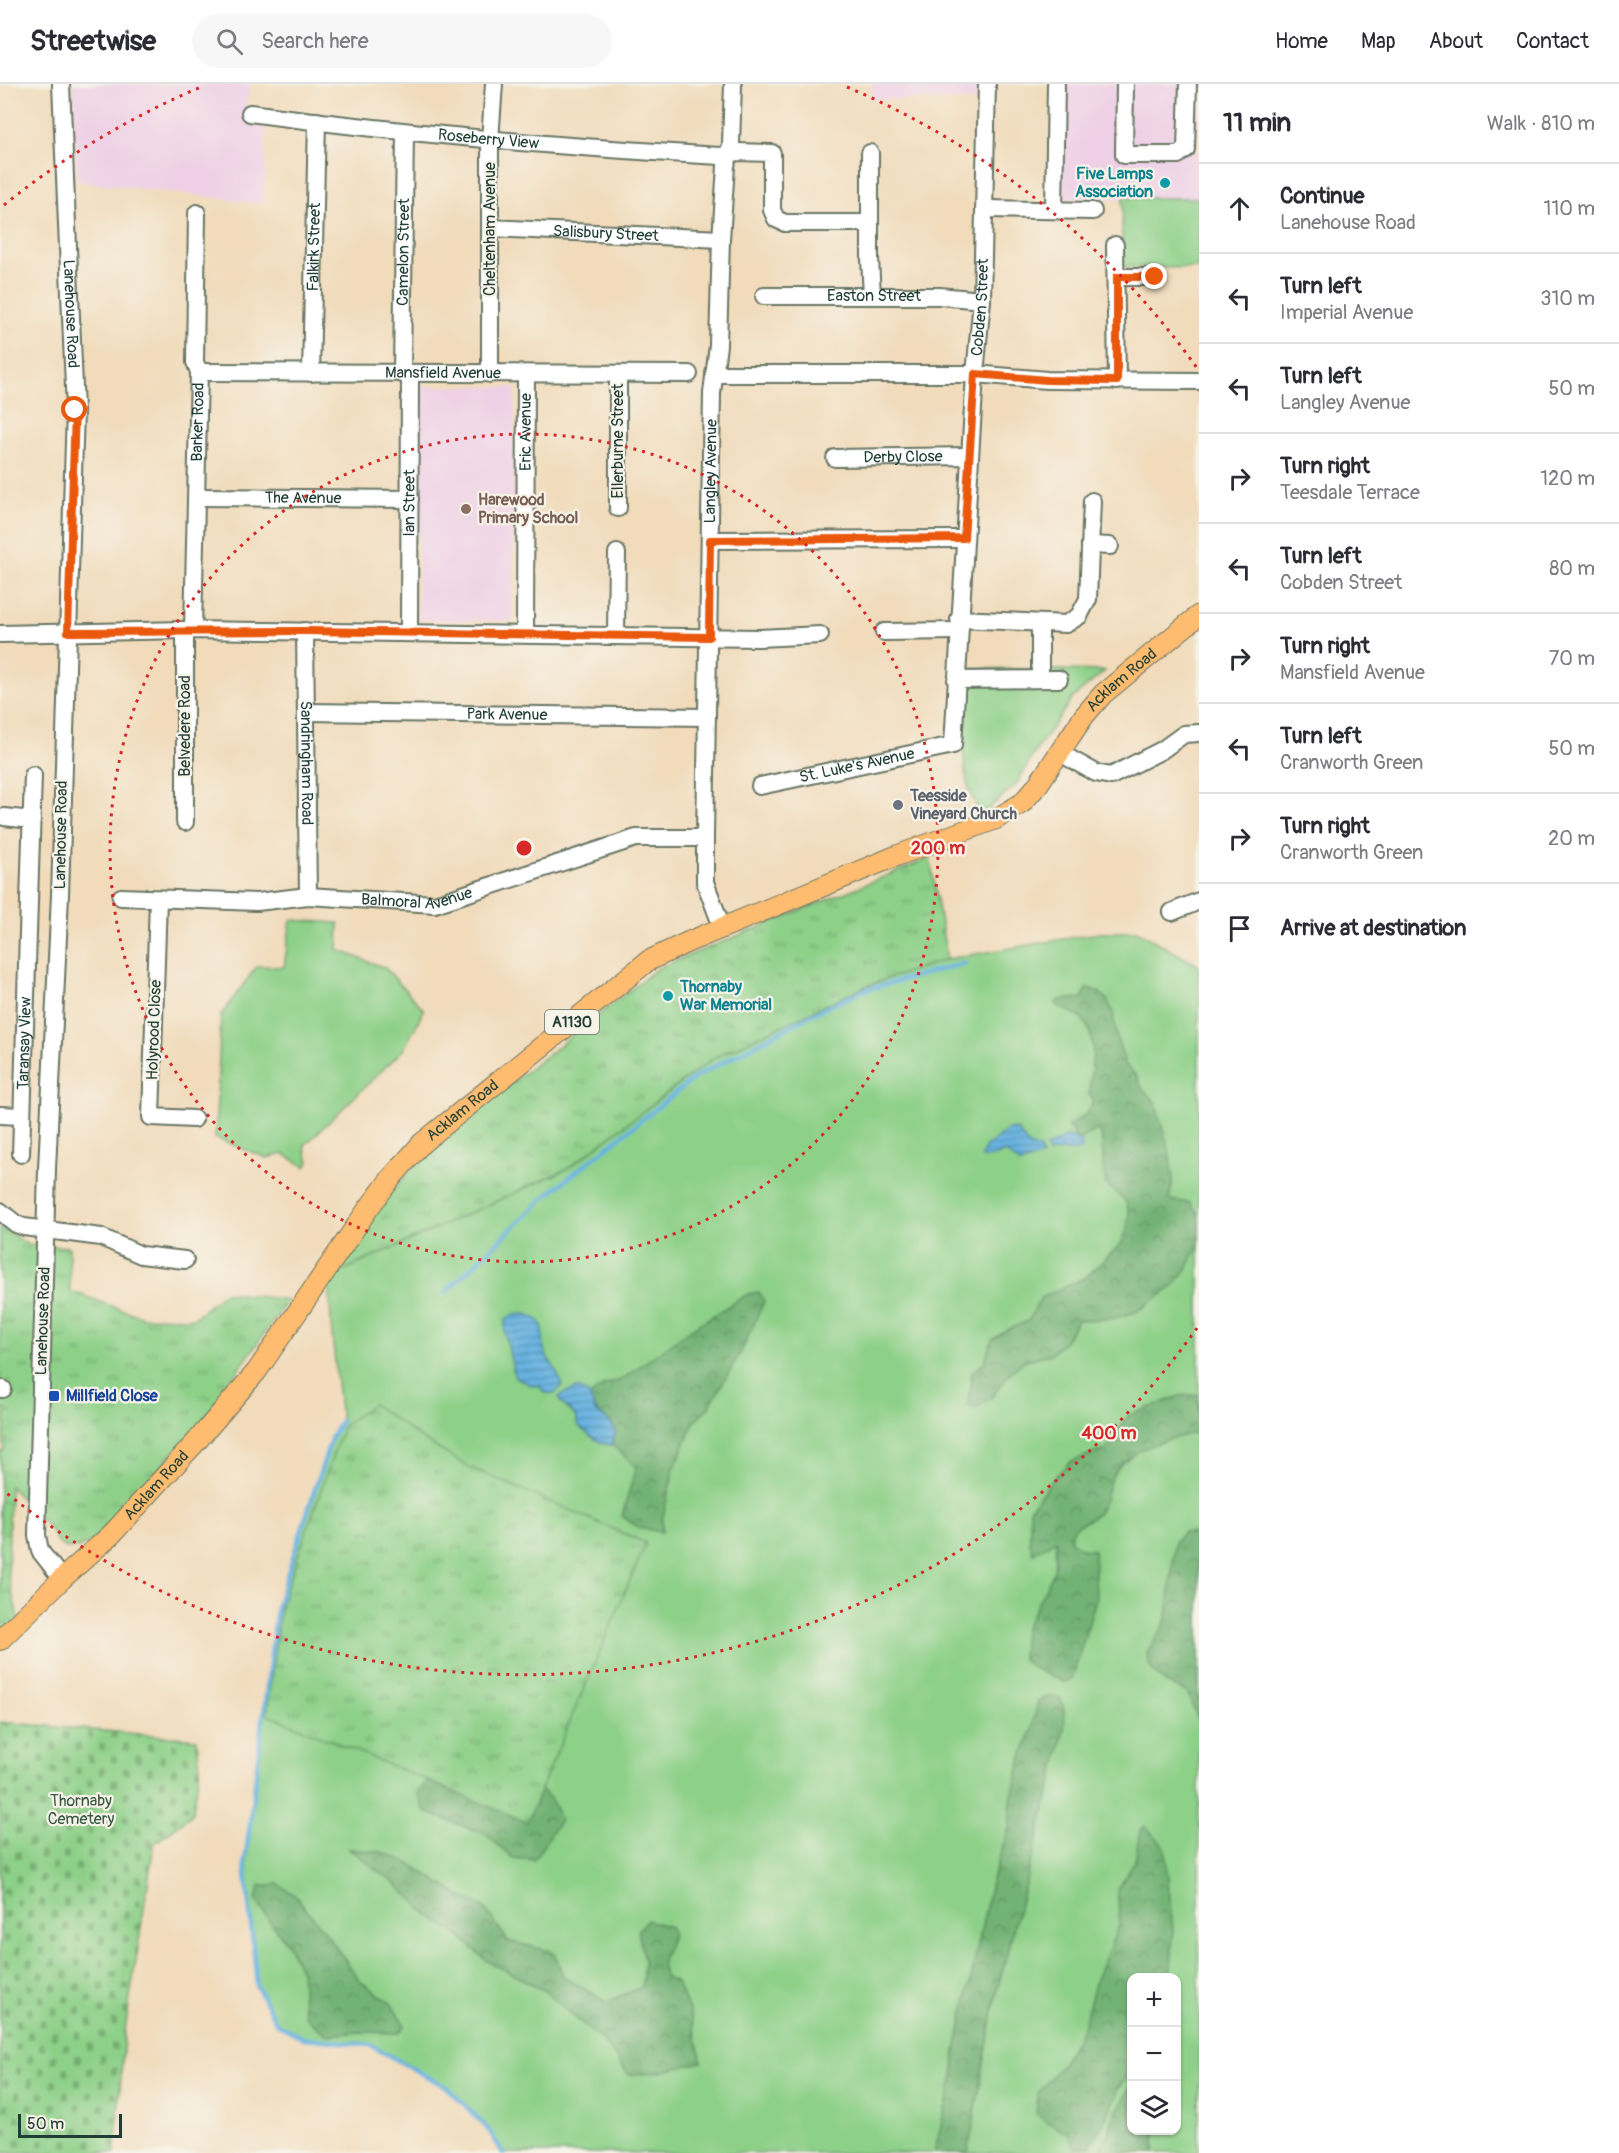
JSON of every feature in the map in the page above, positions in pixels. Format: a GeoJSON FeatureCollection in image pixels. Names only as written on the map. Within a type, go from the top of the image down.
{"type":"FeatureCollection","features":[{"type":"Feature","properties":{"kind":"main road","name":"Acklam Road"},"geometry":{"type":"LineString","coordinates":[[0,1640],[112,1534],[257,1371],[368,1209],[392,1177],[423,1143],[648,961],[722,927],[896,856],[996,819],[1022,803],[1037,786],[1084,716],[1103,694],[1198,615]]}},
{"type":"Feature","properties":{"kind":"street","name":"Lanehouse Road"},"geometry":{"type":"LineString","coordinates":[[61,84],[75,410],[37,1535],[40,1551],[62,1579]]}},
{"type":"Feature","properties":{"kind":"street","name":"Cheltenham Avenue"},"geometry":{"type":"LineString","coordinates":[[490,374],[490,140],[494,84]]}},
{"type":"Feature","properties":{"kind":"street","name":"Langley Avenue"},"geometry":{"type":"LineString","coordinates":[[722,927],[705,882],[705,838],[711,393],[718,345],[721,239],[728,153],[731,144],[733,84]]}},
{"type":"Feature","properties":{"kind":"street","name":"Cobden Street"},"geometry":{"type":"LineString","coordinates":[[953,745],[964,538],[982,300],[986,209],[987,84]]}},
{"type":"Feature","properties":{"kind":"street"},"geometry":{"type":"LineString","coordinates":[[1054,210],[1056,84]]}},
{"type":"Feature","properties":{"kind":"street"},"geometry":{"type":"LineString","coordinates":[[1125,84],[1124,155],[1178,155],[1186,149],[1188,84]]}},
{"type":"Feature","properties":{"kind":"street","name":"Roseberry View"},"geometry":{"type":"LineString","coordinates":[[250,113],[490,140],[720,156],[736,152],[772,153],[772,210],[776,219],[785,223],[870,223]]}},
{"type":"Feature","properties":{"kind":"street","name":"Falkirk Street"},"geometry":{"type":"LineString","coordinates":[[311,373],[317,121]]}},
{"type":"Feature","properties":{"kind":"street","name":"Camelon Street"},"geometry":{"type":"LineString","coordinates":[[405,132],[406,374]]}},
{"type":"Feature","properties":{"kind":"street"},"geometry":{"type":"LineString","coordinates":[[870,153],[873,296]]}},
{"type":"Feature","properties":{"kind":"street"},"geometry":{"type":"LineString","coordinates":[[986,209],[1093,211]]}},
{"type":"Feature","properties":{"kind":"street","name":"Barker Road"},"geometry":{"type":"LineString","coordinates":[[189,630],[197,497],[199,372],[195,362],[197,213]]}},
{"type":"Feature","properties":{"kind":"street","name":"Salisbury Street"},"geometry":{"type":"LineString","coordinates":[[490,228],[721,239]]}},
{"type":"Feature","properties":{"kind":"street"},"geometry":{"type":"LineString","coordinates":[[1115,245],[1117,381]]}},
{"type":"Feature","properties":{"kind":"street"},"geometry":{"type":"LineString","coordinates":[[1117,277],[1155,277]]}},
{"type":"Feature","properties":{"kind":"street","name":"Easton Street"},"geometry":{"type":"LineString","coordinates":[[764,296],[939,296],[982,300]]}},
{"type":"Feature","properties":{"kind":"street","name":"Mansfield Avenue"},"geometry":{"type":"LineString","coordinates":[[199,372],[689,374]]}},
{"type":"Feature","properties":{"kind":"street","name":"Ian Street"},"geometry":{"type":"LineString","coordinates":[[406,374],[410,499],[409,632]]}},
{"type":"Feature","properties":{"kind":"street","name":"Eric Avenue"},"geometry":{"type":"LineString","coordinates":[[525,633],[526,374]]}},
{"type":"Feature","properties":{"kind":"street","name":"Ellerburne Street"},"geometry":{"type":"LineString","coordinates":[[618,374],[618,508]]}},
{"type":"Feature","properties":{"kind":"street"},"geometry":{"type":"LineString","coordinates":[[714,374],[975,374],[1047,380],[1199,381]]}},
{"type":"Feature","properties":{"kind":"street","name":"Derby Close"},"geometry":{"type":"LineString","coordinates":[[835,458],[970,456]]}},
{"type":"Feature","properties":{"kind":"street","name":"The Avenue"},"geometry":{"type":"LineString","coordinates":[[197,497],[410,499]]}},
{"type":"Feature","properties":{"kind":"street"},"geometry":{"type":"LineString","coordinates":[[884,632],[959,625],[1066,624],[1079,616],[1088,599],[1092,501]]}},
{"type":"Feature","properties":{"kind":"street"},"geometry":{"type":"LineString","coordinates":[[710,540],[964,538]]}},
{"type":"Feature","properties":{"kind":"street"},"geometry":{"type":"LineString","coordinates":[[1090,545],[1110,546]]}},
{"type":"Feature","properties":{"kind":"street"},"geometry":{"type":"LineString","coordinates":[[616,635],[617,554]]}},
{"type":"Feature","properties":{"kind":"street"},"geometry":{"type":"LineString","coordinates":[[1040,623],[1040,678]]}},
{"type":"Feature","properties":{"kind":"street"},"geometry":{"type":"LineString","coordinates":[[0,634],[189,630],[759,638],[820,635]]}},
{"type":"Feature","properties":{"kind":"street","name":"Belvedere Road"},"geometry":{"type":"LineString","coordinates":[[185,822],[189,630]]}},
{"type":"Feature","properties":{"kind":"street","name":"Sandringham Road"},"geometry":{"type":"LineString","coordinates":[[305,631],[308,896]]}},
{"type":"Feature","properties":{"kind":"street"},"geometry":{"type":"LineString","coordinates":[[956,680],[1059,679]]}},
{"type":"Feature","properties":{"kind":"street","name":"Park Avenue"},"geometry":{"type":"LineString","coordinates":[[306,712],[707,717]]}},
{"type":"Feature","properties":{"kind":"street"},"geometry":{"type":"LineString","coordinates":[[1060,753],[1096,773],[1110,776],[1162,750],[1184,734],[1199,733]]}},
{"type":"Feature","properties":{"kind":"street","name":"St. Luke's Avenue"},"geometry":{"type":"LineString","coordinates":[[760,786],[953,745]]}},
{"type":"Feature","properties":{"kind":"street","name":"Taransay View"},"geometry":{"type":"LineString","coordinates":[[21,1154],[33,775]]}},
{"type":"Feature","properties":{"kind":"street"},"geometry":{"type":"LineString","coordinates":[[4,817],[32,820]]}},
{"type":"Feature","properties":{"kind":"street","name":"Balmoral Avenue"},"geometry":{"type":"LineString","coordinates":[[120,897],[257,902],[308,896],[435,904],[636,838],[705,838]]}},
{"type":"Feature","properties":{"kind":"street","name":"Holyrood Close"},"geometry":{"type":"LineString","coordinates":[[158,898],[151,1118],[194,1119]]}},
{"type":"Feature","properties":{"kind":"street"},"geometry":{"type":"LineString","coordinates":[[1172,912],[1199,901]]}},
{"type":"Feature","properties":{"kind":"street"},"geometry":{"type":"LineString","coordinates":[[27,971],[56,971]]}},
{"type":"Feature","properties":{"kind":"street"},"geometry":{"type":"LineString","coordinates":[[0,1115],[22,1116]]}},
{"type":"Feature","properties":{"kind":"street"},"geometry":{"type":"LineString","coordinates":[[0,1211],[16,1224],[24,1227],[46,1228],[101,1237],[141,1255],[186,1260]]}},
{"type":"Feature","properties":{"kind":"shaded area"},"geometry":{"type":"Polygon","coordinates":[[[73,84],[251,84],[243,120],[266,124],[264,199],[259,203],[77,181],[73,84]]]}},
{"type":"Feature","properties":{"kind":"shaded area"},"geometry":{"type":"Polygon","coordinates":[[[872,84],[991,84],[991,101],[872,99],[872,84]]]}},
{"type":"Feature","properties":{"kind":"shaded area"},"geometry":{"type":"Polygon","coordinates":[[[1062,84],[1199,84],[1196,168],[1199,169],[1199,198],[1059,199],[1062,84]]]}},
{"type":"Feature","properties":{"kind":"shaded area","name":"Harewood Primary School"},"geometry":{"type":"Polygon","coordinates":[[[420,386],[515,387],[513,621],[418,620],[420,386]]]}},
{"type":"Feature","properties":{"kind":"green space"},"geometry":{"type":"Polygon","coordinates":[[[1123,198],[1199,198],[1199,268],[1121,267],[1123,198]]]}},
{"type":"Feature","properties":{"kind":"green space"},"geometry":{"type":"Polygon","coordinates":[[[958,668],[1105,671],[1072,699],[1035,752],[1016,785],[981,815],[969,790],[965,772],[958,668]]]}},
{"type":"Feature","properties":{"kind":"green space"},"geometry":{"type":"Polygon","coordinates":[[[930,858],[947,959],[866,986],[715,1057],[567,1169],[329,1277],[369,1218],[429,1148],[658,968],[930,858]]]}},
{"type":"Feature","properties":{"kind":"green space"},"geometry":{"type":"Polygon","coordinates":[[[291,920],[339,923],[338,950],[385,968],[424,1010],[404,1049],[304,1146],[309,1162],[306,1167],[283,1154],[267,1158],[215,1138],[221,1015],[257,966],[284,967],[291,920]]]}},
{"type":"Feature","properties":{"kind":"green space"},"geometry":{"type":"Polygon","coordinates":[[[1137,931],[1199,966],[1199,2153],[503,2153],[488,2129],[448,2088],[370,2045],[303,2038],[276,2023],[257,1986],[245,1862],[277,1607],[332,1436],[341,1421],[331,1324],[329,1277],[567,1169],[715,1057],[866,986],[947,959],[1099,933],[1137,931]]]}},
{"type":"Feature","properties":{"kind":"green space"},"geometry":{"type":"Polygon","coordinates":[[[1087,988],[1099,992],[1107,1000],[1113,1013],[1117,1038],[1126,1066],[1136,1075],[1143,1090],[1154,1100],[1169,1149],[1173,1179],[1169,1200],[1191,1203],[1199,1216],[1199,1243],[1187,1269],[1173,1287],[1136,1312],[1111,1319],[1078,1320],[1064,1342],[1051,1354],[1025,1360],[1010,1373],[992,1397],[976,1408],[968,1406],[972,1372],[984,1363],[992,1340],[1007,1330],[1028,1321],[1041,1298],[1086,1277],[1121,1244],[1127,1231],[1129,1214],[1126,1201],[1107,1185],[1104,1174],[1101,1132],[1096,1130],[1078,1140],[1068,1126],[1085,1115],[1094,1101],[1089,1094],[1093,1046],[1083,1020],[1055,1003],[1060,1000],[1082,998],[1087,988]]]}},
{"type":"Feature","properties":{"kind":"green space"},"geometry":{"type":"Polygon","coordinates":[[[0,1226],[27,1244],[69,1247],[70,1291],[143,1317],[194,1318],[225,1292],[288,1300],[199,1426],[91,1542],[79,1548],[66,1548],[57,1542],[50,1529],[10,1487],[8,1576],[19,1621],[0,1639],[0,1451],[4,1451],[5,1409],[0,1409],[0,1226]]]}},
{"type":"Feature","properties":{"kind":"green space"},"geometry":{"type":"Polygon","coordinates":[[[759,1292],[764,1301],[742,1350],[709,1407],[694,1422],[673,1472],[662,1521],[662,1532],[645,1529],[631,1523],[622,1516],[636,1467],[612,1445],[614,1436],[611,1424],[597,1411],[590,1396],[604,1385],[621,1380],[691,1329],[748,1294],[759,1292]]]}},
{"type":"Feature","properties":{"kind":"green space"},"geometry":{"type":"Polygon","coordinates":[[[1199,1394],[1199,1432],[1149,1446],[1126,1460],[1111,1479],[1100,1510],[1092,1518],[1075,1528],[1072,1533],[1070,1540],[1082,1549],[1094,1550],[1096,1599],[1072,1679],[1064,1682],[1033,1668],[1022,1659],[1024,1630],[1054,1572],[1056,1540],[1033,1553],[1030,1542],[1030,1509],[1051,1481],[1070,1462],[1108,1448],[1129,1415],[1180,1396],[1199,1394]]]}},
{"type":"Feature","properties":{"kind":"green space"},"geometry":{"type":"Polygon","coordinates":[[[373,1404],[422,1439],[467,1466],[646,1543],[527,1822],[267,1714],[280,1608],[343,1426],[373,1404]]]}},
{"type":"Feature","properties":{"kind":"green space"},"geometry":{"type":"Polygon","coordinates":[[[1184,1532],[1193,1533],[1199,1561],[1199,1722],[1187,1692],[1166,1683],[1152,1670],[1147,1652],[1167,1618],[1175,1541],[1184,1532]]]}},
{"type":"Feature","properties":{"kind":"green space"},"geometry":{"type":"Polygon","coordinates":[[[1049,1696],[1060,1698],[1063,1706],[1062,1738],[996,1995],[968,2153],[934,2153],[954,2075],[955,2055],[991,1883],[1009,1828],[1011,1800],[1038,1701],[1049,1696]]]}},
{"type":"Feature","properties":{"kind":"green space","name":"Thornaby Cemetery"},"geometry":{"type":"Polygon","coordinates":[[[0,1722],[197,1739],[200,1768],[192,1814],[154,1844],[124,2037],[115,2153],[0,2153],[0,1722]]]}},
{"type":"Feature","properties":{"kind":"green space"},"geometry":{"type":"Polygon","coordinates":[[[428,1782],[508,1784],[536,1788],[549,1798],[560,1820],[534,1860],[513,1858],[485,1834],[425,1812],[417,1792],[428,1782]]]}},
{"type":"Feature","properties":{"kind":"green space"},"geometry":{"type":"Polygon","coordinates":[[[1145,1826],[1165,1847],[1173,1932],[1171,1968],[1169,1973],[1127,1973],[1127,2075],[1090,2146],[1075,2149],[1069,2133],[1036,2114],[1039,2091],[1062,2064],[1083,2028],[1097,1977],[1120,1923],[1117,1889],[1135,1861],[1140,1830],[1145,1826]]]}},
{"type":"Feature","properties":{"kind":"green space"},"geometry":{"type":"Polygon","coordinates":[[[349,1849],[381,1852],[405,1861],[457,1894],[484,1907],[508,1941],[554,1952],[563,1976],[606,2002],[642,1987],[644,1960],[638,1930],[647,1920],[671,1927],[672,1935],[662,1961],[665,1978],[677,1983],[689,2010],[702,2062],[660,2072],[629,2075],[604,2042],[542,1989],[487,1961],[458,1935],[428,1915],[396,1884],[349,1849]]]}},
{"type":"Feature","properties":{"kind":"green space"},"geometry":{"type":"Polygon","coordinates":[[[278,1884],[296,1896],[360,1981],[392,2004],[405,2026],[399,2033],[359,2032],[327,2035],[306,2018],[301,1971],[286,1942],[256,1900],[260,1886],[278,1884]]]}},
{"type":"Feature","properties":{"kind":"green space"},"geometry":{"type":"Polygon","coordinates":[[[1127,2093],[1127,2135],[1155,2135],[1155,2153],[1100,2153],[1116,2112],[1127,2093]]]}},
{"type":"Feature","properties":{"kind":"water"},"geometry":{"type":"Polygon","coordinates":[[[1009,1129],[1017,1130],[1030,1147],[1040,1148],[1042,1156],[1021,1164],[1005,1152],[983,1158],[981,1156],[986,1147],[1009,1129]]]}},
{"type":"Feature","properties":{"kind":"water"},"geometry":{"type":"Polygon","coordinates":[[[1069,1136],[1082,1142],[1082,1149],[1056,1151],[1048,1154],[1046,1147],[1069,1136]]]}},
{"type":"Feature","properties":{"kind":"water"},"geometry":{"type":"Polygon","coordinates":[[[526,1314],[534,1317],[542,1325],[545,1352],[562,1386],[554,1394],[543,1392],[540,1386],[531,1385],[515,1377],[505,1333],[505,1320],[512,1315],[526,1314]]]}},
{"type":"Feature","properties":{"kind":"water"},"geometry":{"type":"Polygon","coordinates":[[[576,1389],[590,1396],[595,1411],[610,1422],[616,1431],[612,1445],[598,1441],[577,1425],[577,1418],[560,1401],[559,1397],[576,1389]]]}},
{"type":"Feature","properties":{"kind":"waterway"},"geometry":{"type":"LineString","coordinates":[[446,1292],[547,1195],[697,1076],[815,1013],[865,990],[965,963]]}},
{"type":"Feature","properties":{"kind":"waterway"},"geometry":{"type":"LineString","coordinates":[[341,1421],[332,1436],[277,1607],[245,1862],[257,1986],[276,2023],[303,2038],[370,2045],[448,2088],[488,2129],[503,2153]]}},
{"type":"Feature","properties":{"kind":"place","name":"Five Lamps Association"},"geometry":{"type":"Point","coordinates":[1165,183]}},
{"type":"Feature","properties":{"kind":"place","name":"Harewood Primary School"},"geometry":{"type":"Point","coordinates":[466,509]}},
{"type":"Feature","properties":{"kind":"place","name":"Teesside Vineyard Church"},"geometry":{"type":"Point","coordinates":[898,805]}},
{"type":"Feature","properties":{"kind":"place","name":"Thornaby War Memorial"},"geometry":{"type":"Point","coordinates":[668,996]}},
{"type":"Feature","properties":{"kind":"place","name":"Millfield Close"},"geometry":{"type":"Point","coordinates":[54,1396]}},
{"type":"Feature","properties":{"kind":"route"},"geometry":{"type":"LineString","coordinates":[[75,410],[68,632],[185,630],[709,637],[710,540],[819,541],[964,538],[975,374],[1047,380],[1117,381],[1117,277],[1155,277]]}}]}
